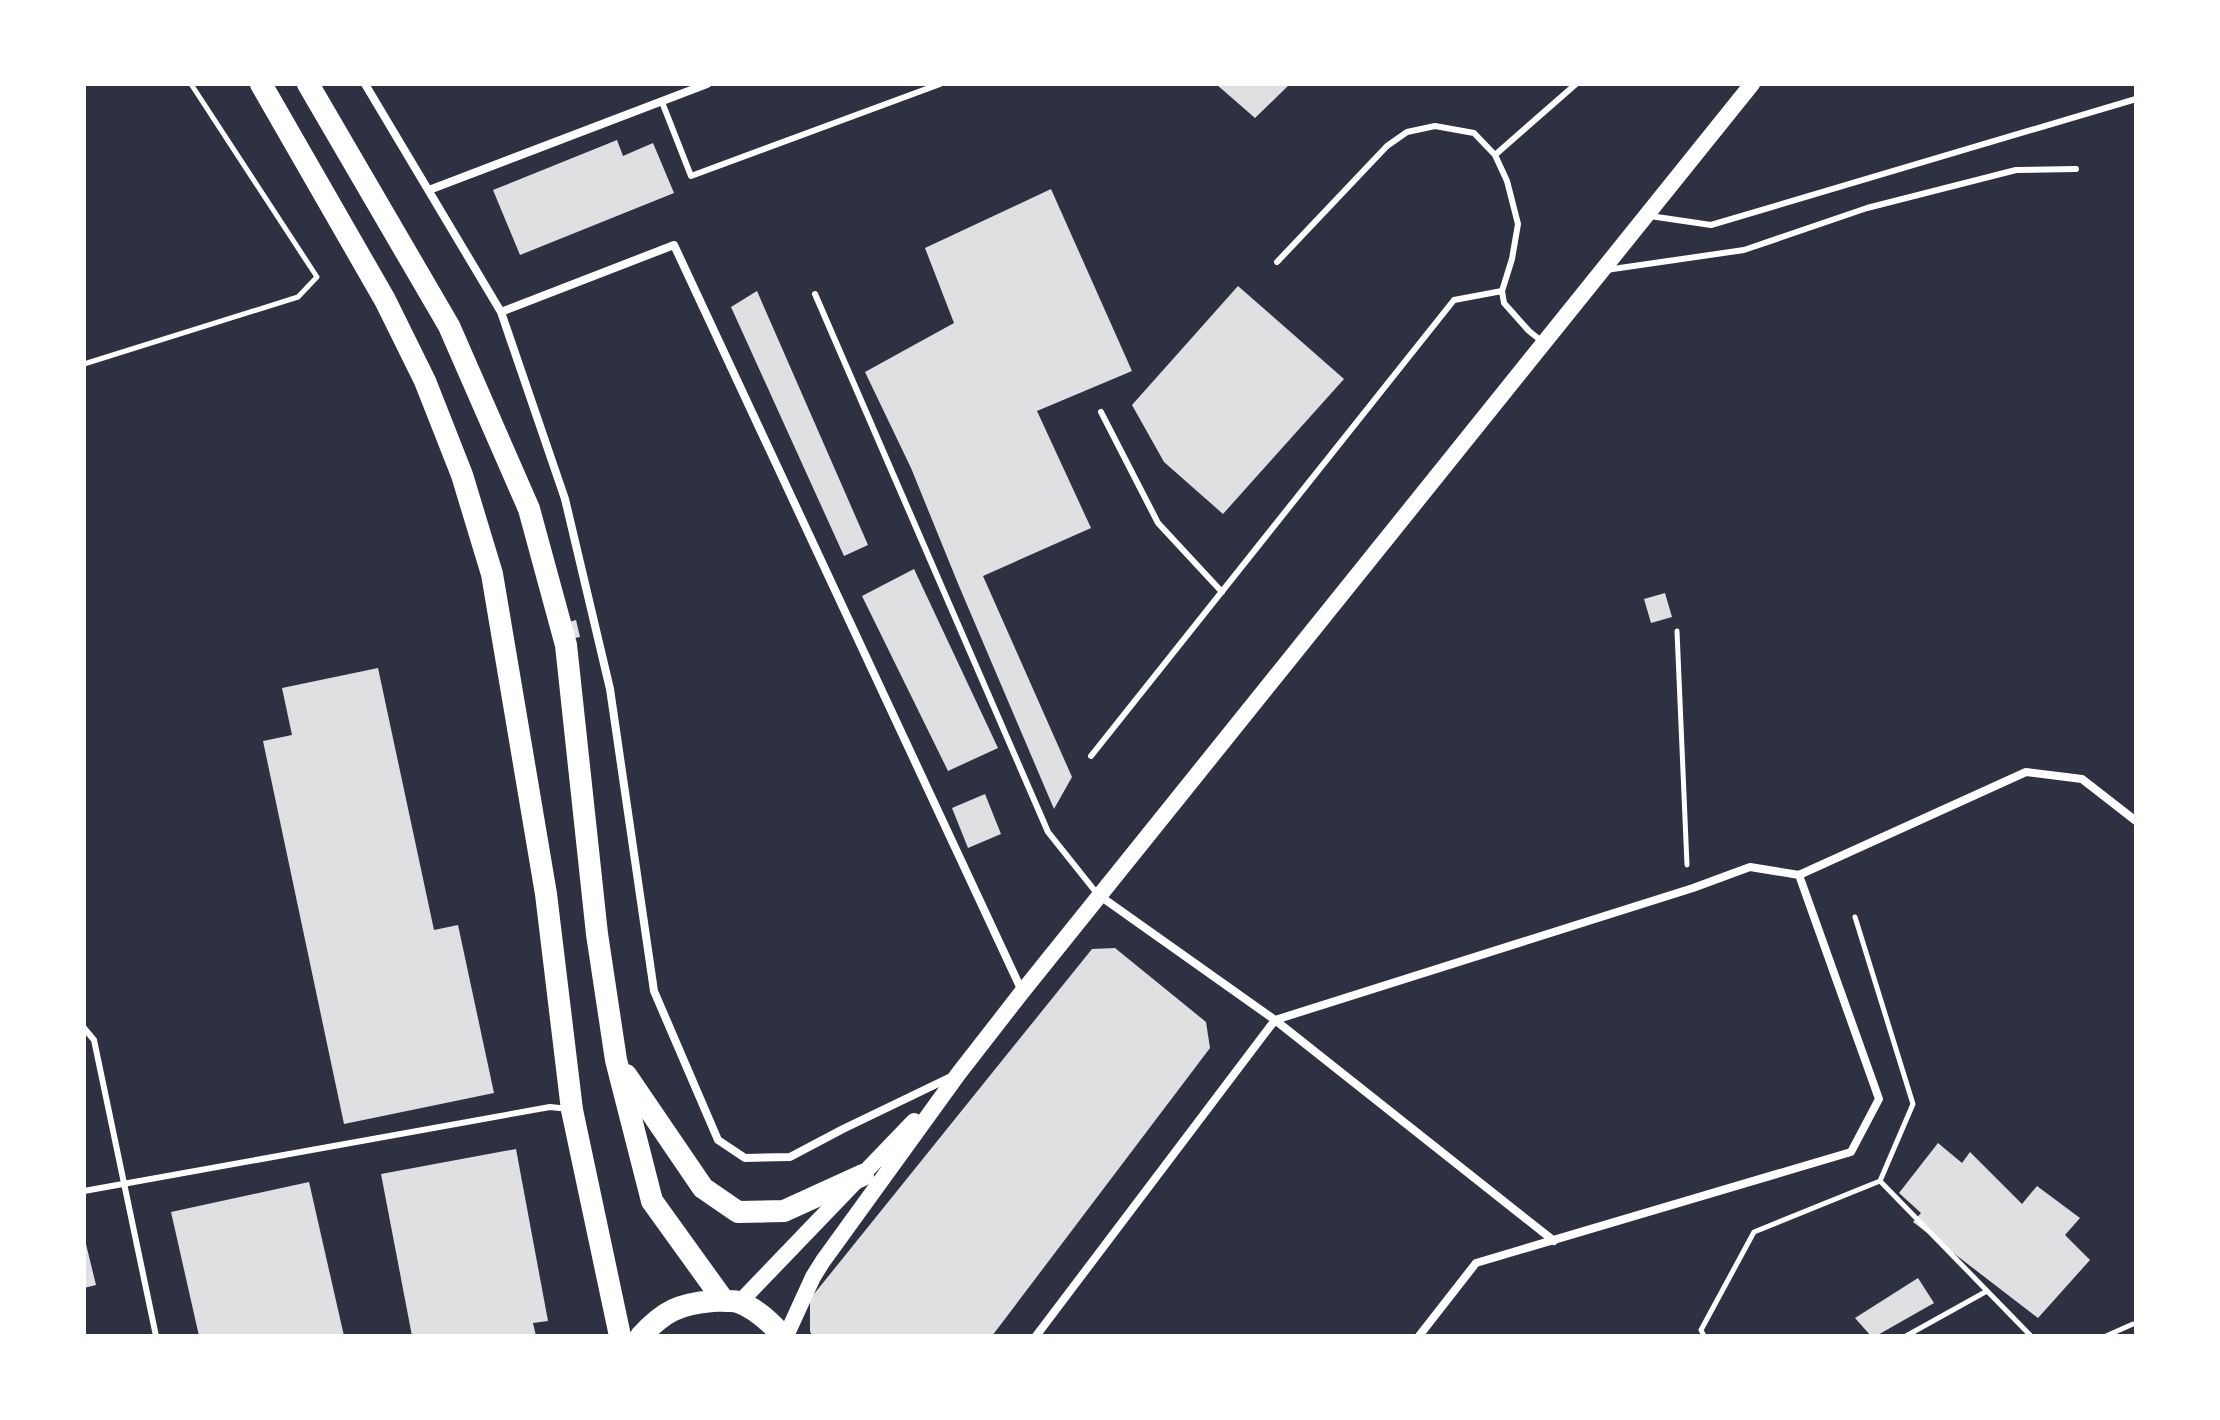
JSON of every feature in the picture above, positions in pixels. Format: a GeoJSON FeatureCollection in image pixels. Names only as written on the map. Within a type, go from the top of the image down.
{"type":"FeatureCollection","features":[{"type":"Feature","properties":{"kind":"highway"},"geometry":{"type":"LineString","coordinates":[[261,84],[385,300],[425,381],[462,475],[492,574],[546,894],[572,1110],[620,1336]]}},
{"type":"Feature","properties":{"kind":"highway"},"geometry":{"type":"LineString","coordinates":[[308,84],[449,326],[529,509],[566,645],[597,934],[616,1060],[652,1201],[731,1302],[769,1320],[785,1336]]}},
{"type":"Feature","properties":{"kind":"highway"},"geometry":{"type":"LineString","coordinates":[[616,1060],[703,1188],[738,1212],[784,1211],[863,1175]]}},
{"type":"Feature","properties":{"kind":"highway"},"geometry":{"type":"LineString","coordinates":[[641,1336],[657,1319],[688,1303],[731,1302]]}},
{"type":"Feature","properties":{"kind":"main road"},"geometry":{"type":"LineString","coordinates":[[785,1336],[823,1261],[959,1073],[1752,84]]}},
{"type":"Feature","properties":{"kind":"main road"},"geometry":{"type":"LineString","coordinates":[[731,1302],[863,1175],[959,1073]]}},
{"type":"Feature","properties":{"kind":"street"},"geometry":{"type":"LineString","coordinates":[[365,84],[501,312],[565,499],[610,689],[654,991],[718,1140],[745,1158],[790,1157],[959,1073]]}},
{"type":"Feature","properties":{"kind":"street"},"geometry":{"type":"LineString","coordinates":[[429,190],[707,84]]}},
{"type":"Feature","properties":{"kind":"street"},"geometry":{"type":"LineString","coordinates":[[501,312],[674,245],[1022,992]]}},
{"type":"Feature","properties":{"kind":"street"},"geometry":{"type":"LineString","coordinates":[[1036,1336],[1275,1020],[1693,888],[1750,867],[1799,875],[2026,772],[2082,779],[2136,821]]}},
{"type":"Feature","properties":{"kind":"street"},"geometry":{"type":"LineString","coordinates":[[1419,1336],[1476,1263],[1851,1152],[1879,1099],[1799,875]]}},
{"type":"Feature","properties":{"kind":"street"},"geometry":{"type":"LineString","coordinates":[[1099,896],[1275,1020],[1554,1241]]}},
{"type":"Feature","properties":{"kind":"lane"},"geometry":{"type":"LineString","coordinates":[[662,102],[691,176],[940,84]]}},
{"type":"Feature","properties":{"kind":"lane"},"geometry":{"type":"LineString","coordinates":[[1495,155],[1576,84]]}},
{"type":"Feature","properties":{"kind":"lane"},"geometry":{"type":"LineString","coordinates":[[1646,215],[1711,225],[2136,99]]}},
{"type":"Feature","properties":{"kind":"lane"},"geometry":{"type":"LineString","coordinates":[[1277,262],[1387,146],[1407,132],[1435,126],[1474,133],[1495,155],[1507,181],[1518,224],[1502,291],[1504,303],[1544,343]]}},
{"type":"Feature","properties":{"kind":"lane"},"geometry":{"type":"LineString","coordinates":[[1602,270],[1744,250],[1867,208],[2016,170],[2076,169]]}},
{"type":"Feature","properties":{"kind":"lane"},"geometry":{"type":"LineString","coordinates":[[1091,756],[1454,300],[1502,291]]}},
{"type":"Feature","properties":{"kind":"lane"},"geometry":{"type":"LineString","coordinates":[[815,294],[1048,832],[1099,896]]}},
{"type":"Feature","properties":{"kind":"lane"},"geometry":{"type":"LineString","coordinates":[[1101,412],[1158,523],[1222,592]]}},
{"type":"Feature","properties":{"kind":"lane"},"geometry":{"type":"LineString","coordinates":[[84,1028],[94,1040],[156,1336]]}},
{"type":"Feature","properties":{"kind":"lane"},"geometry":{"type":"LineString","coordinates":[[84,1191],[550,1107],[572,1110]]}},
{"type":"Feature","properties":{"kind":"path"},"geometry":{"type":"LineString","coordinates":[[84,364],[298,297],[317,277],[191,84]]}},
{"type":"Feature","properties":{"kind":"path"},"geometry":{"type":"LineString","coordinates":[[1677,631],[1687,864],[1693,888]]}},
{"type":"Feature","properties":{"kind":"path"},"geometry":{"type":"LineString","coordinates":[[1704,1336],[1701,1330],[1754,1232],[1880,1181],[1913,1104],[1855,917]]}},
{"type":"Feature","properties":{"kind":"path"},"geometry":{"type":"LineString","coordinates":[[1880,1181],[2031,1336]]}},
{"type":"Feature","properties":{"kind":"path"},"geometry":{"type":"LineString","coordinates":[[1906,1336],[1987,1291]]}},
{"type":"Feature","properties":{"kind":"path"},"geometry":{"type":"LineString","coordinates":[[2106,1336],[2133,1324]]}},
{"type":"Feature","properties":{"kind":"building"},"geometry":{"type":"Polygon","coordinates":[[[1216,84],[1290,84],[1255,118],[1216,84]]]}},
{"type":"Feature","properties":{"kind":"building"},"geometry":{"type":"Polygon","coordinates":[[[617,140],[623,156],[653,143],[674,193],[520,255],[493,190],[617,140]]]}},
{"type":"Feature","properties":{"kind":"building"},"geometry":{"type":"Polygon","coordinates":[[[1051,189],[1132,371],[1037,411],[1091,528],[983,576],[1072,777],[1054,809],[911,468],[865,372],[954,323],[925,248],[1051,189]]]}},
{"type":"Feature","properties":{"kind":"building"},"geometry":{"type":"Polygon","coordinates":[[[1238,286],[1344,379],[1223,514],[1164,462],[1132,405],[1238,286]]]}},
{"type":"Feature","properties":{"kind":"building"},"geometry":{"type":"Polygon","coordinates":[[[757,291],[868,545],[844,556],[731,307],[757,291]]]}},
{"type":"Feature","properties":{"kind":"building"},"geometry":{"type":"Polygon","coordinates":[[[914,569],[998,748],[948,771],[862,596],[914,569]]]}},
{"type":"Feature","properties":{"kind":"building"},"geometry":{"type":"Polygon","coordinates":[[[1665,593],[1672,617],[1651,623],[1644,599],[1665,593]]]}},
{"type":"Feature","properties":{"kind":"building"},"geometry":{"type":"Polygon","coordinates":[[[576,620],[580,637],[569,639],[565,623],[576,620]]]}},
{"type":"Feature","properties":{"kind":"building"},"geometry":{"type":"Polygon","coordinates":[[[378,668],[434,930],[458,925],[494,1093],[344,1124],[263,741],[292,735],[282,688],[378,668]]]}},
{"type":"Feature","properties":{"kind":"building"},"geometry":{"type":"Polygon","coordinates":[[[985,794],[1001,834],[968,848],[952,808],[985,794]]]}},
{"type":"Feature","properties":{"kind":"building"},"geometry":{"type":"Polygon","coordinates":[[[1115,948],[1206,1022],[1210,1048],[992,1336],[812,1336],[810,1299],[1092,949],[1115,948]]]}},
{"type":"Feature","properties":{"kind":"building"},"geometry":{"type":"Polygon","coordinates":[[[1938,1143],[1962,1163],[1970,1152],[2022,1204],[2037,1186],[2080,1218],[2065,1235],[2090,1260],[2038,1318],[1913,1222],[1921,1213],[1899,1193],[1938,1143]]]}},
{"type":"Feature","properties":{"kind":"building"},"geometry":{"type":"Polygon","coordinates":[[[516,1149],[548,1321],[533,1323],[536,1336],[412,1336],[381,1174],[516,1149]]]}},
{"type":"Feature","properties":{"kind":"building"},"geometry":{"type":"Polygon","coordinates":[[[309,1182],[344,1336],[199,1336],[171,1212],[309,1182]]]}},
{"type":"Feature","properties":{"kind":"building"},"geometry":{"type":"Polygon","coordinates":[[[84,1236],[96,1285],[84,1288],[84,1236]]]}},
{"type":"Feature","properties":{"kind":"building"},"geometry":{"type":"Polygon","coordinates":[[[1918,1278],[1934,1303],[1871,1336],[1855,1318],[1918,1278]]]}}]}
